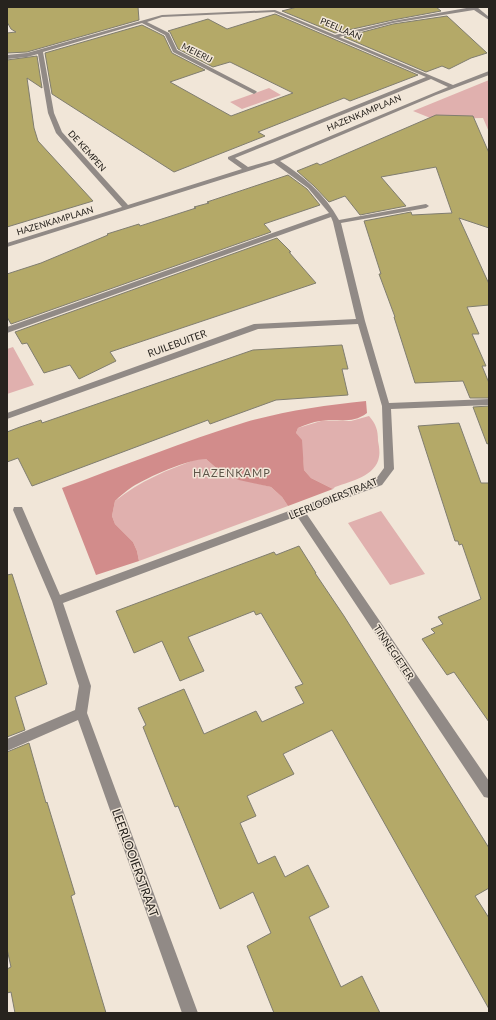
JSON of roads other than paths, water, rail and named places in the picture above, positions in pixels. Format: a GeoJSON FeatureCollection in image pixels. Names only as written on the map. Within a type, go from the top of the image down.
{"type":"FeatureCollection","features":[{"type":"Feature","properties":{"kind":"street"},"geometry":{"type":"LineString","coordinates":[[336,36],[393,22],[475,8],[489,19]]}},
{"type":"Feature","properties":{"kind":"street"},"geometry":{"type":"LineString","coordinates":[[160,10],[162,16]]}},
{"type":"Feature","properties":{"kind":"street","name":"PEELLAAN"},"geometry":{"type":"LineString","coordinates":[[7,57],[28,55],[162,16],[275,10],[454,87]]}},
{"type":"Feature","properties":{"kind":"street","name":"MEIERIJ"},"geometry":{"type":"LineString","coordinates":[[142,21],[167,34],[175,51],[254,92]]}},
{"type":"Feature","properties":{"kind":"street","name":"DE KEMPEN"},"geometry":{"type":"LineString","coordinates":[[40,51],[51,113],[59,132],[127,208]]}},
{"type":"Feature","properties":{"kind":"street","name":"HAZENKAMPLAAN"},"geometry":{"type":"LineString","coordinates":[[8,244],[275,161],[489,73]]}},
{"type":"Feature","properties":{"kind":"street","name":"HAZENKAMPLAAN"},"geometry":{"type":"LineString","coordinates":[[247,170],[230,158],[432,77]]}},
{"type":"Feature","properties":{"kind":"street","name":"LEERLOOIERSTRAAT"},"geometry":{"type":"LineString","coordinates":[[57,601],[379,482],[390,468],[386,406],[361,321],[335,218],[312,188],[275,161]]}},
{"type":"Feature","properties":{"kind":"street"},"geometry":{"type":"LineString","coordinates":[[7,330],[335,218],[426,206]]}},
{"type":"Feature","properties":{"kind":"street","name":"RUILEBUITER"},"geometry":{"type":"LineString","coordinates":[[7,416],[257,326],[361,321]]}},
{"type":"Feature","properties":{"kind":"street"},"geometry":{"type":"LineString","coordinates":[[386,406],[489,402]]}},
{"type":"Feature","properties":{"kind":"street","name":"LEERLOOIERSTRAAT"},"geometry":{"type":"LineString","coordinates":[[18,510],[57,601],[85,686],[81,713],[190,1013]]}},
{"type":"Feature","properties":{"kind":"street","name":"TINNEGIETER"},"geometry":{"type":"LineString","coordinates":[[300,512],[489,792]]}},
{"type":"Feature","properties":{"kind":"street"},"geometry":{"type":"LineString","coordinates":[[7,745],[81,713]]}},
{"type":"Feature","properties":{"kind":"district","name":"HAZENKAMP"},"geometry":{"type":"Point","coordinates":[232,473]}}]}
